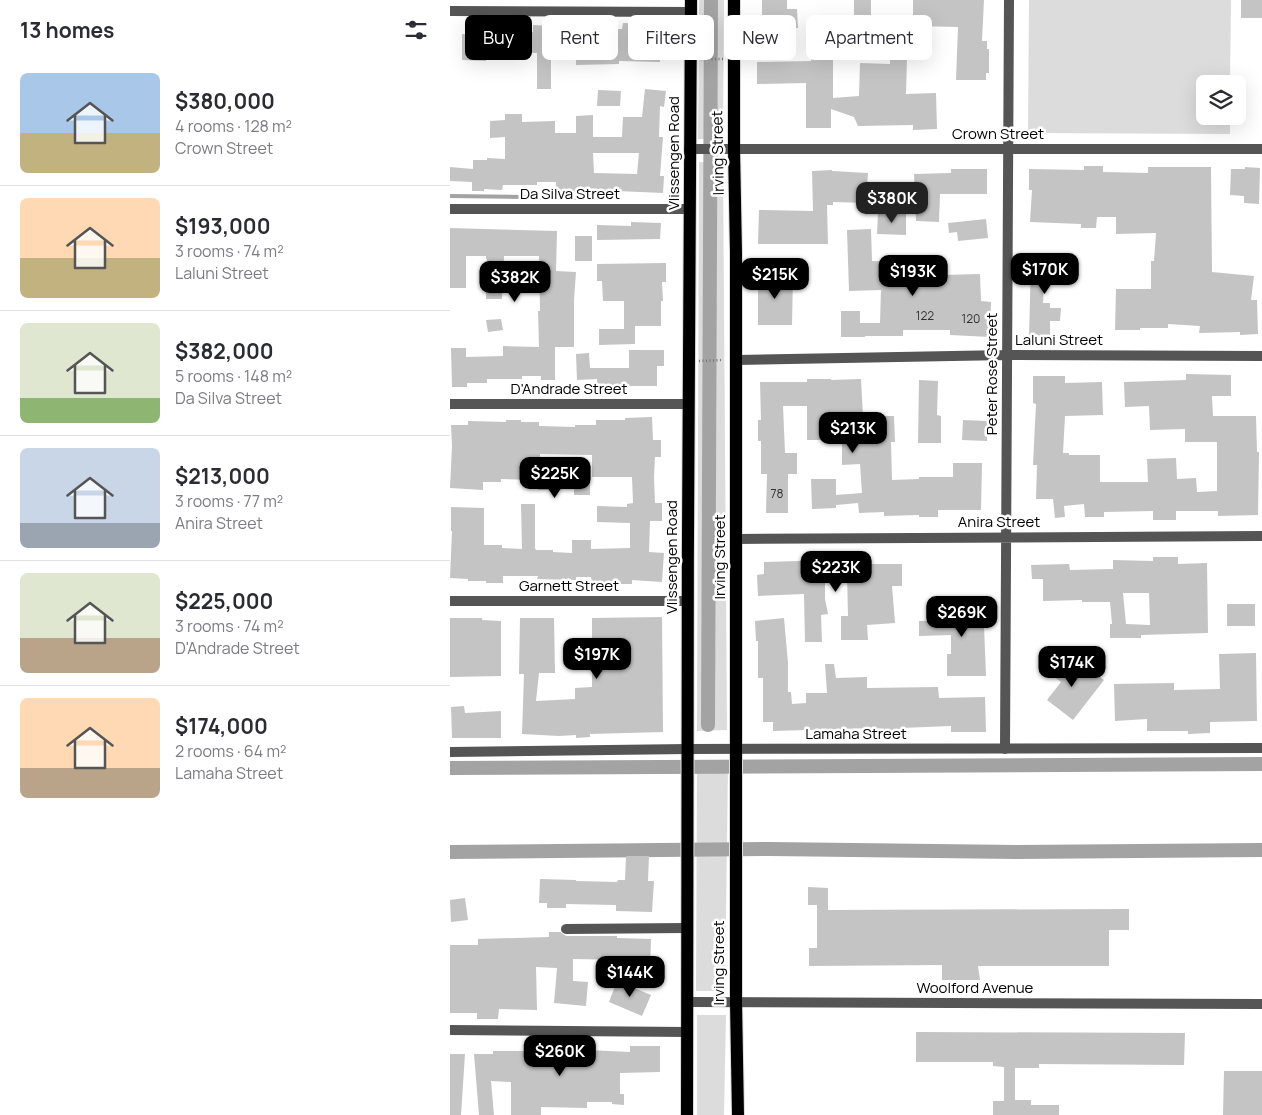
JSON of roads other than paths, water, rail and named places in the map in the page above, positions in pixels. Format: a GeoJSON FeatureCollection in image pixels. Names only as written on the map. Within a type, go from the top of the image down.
{"type":"FeatureCollection","features":[{"type":"Feature","properties":{"kind":"main road","name":"Irving Street"},"geometry":{"type":"LineString","coordinates":[[734,0],[729,149],[736,539],[736,1002],[738,1115]]}},
{"type":"Feature","properties":{"kind":"main road","name":"Vlissengen Road"},"geometry":{"type":"LineString","coordinates":[[687,1115],[688,404],[690,210],[696,149],[690,6]]}},
{"type":"Feature","properties":{"kind":"street","name":"Peter Rose Street"},"geometry":{"type":"LineString","coordinates":[[1005,749],[1009,0]]}},
{"type":"Feature","properties":{"kind":"street"},"geometry":{"type":"LineString","coordinates":[[450,11],[690,6]]}},
{"type":"Feature","properties":{"kind":"street","name":"Crown Street"},"geometry":{"type":"LineString","coordinates":[[696,149],[1262,148]]}},
{"type":"Feature","properties":{"kind":"street","name":"Da Silva Street"},"geometry":{"type":"LineString","coordinates":[[450,209],[690,210]]}},
{"type":"Feature","properties":{"kind":"street","name":"Laluni Street"},"geometry":{"type":"LineString","coordinates":[[732,360],[1007,355],[1262,356]]}},
{"type":"Feature","properties":{"kind":"street","name":"D'Andrade Street"},"geometry":{"type":"LineString","coordinates":[[450,404],[688,404]]}},
{"type":"Feature","properties":{"kind":"street","name":"Anira Street"},"geometry":{"type":"LineString","coordinates":[[736,539],[1262,536]]}},
{"type":"Feature","properties":{"kind":"street","name":"Garnett Street"},"geometry":{"type":"LineString","coordinates":[[450,601],[688,601]]}},
{"type":"Feature","properties":{"kind":"street","name":"Lamaha Street"},"geometry":{"type":"LineString","coordinates":[[450,752],[688,749],[736,754],[1005,749],[1262,748]]}},
{"type":"Feature","properties":{"kind":"street"},"geometry":{"type":"LineString","coordinates":[[566,929],[687,928]]}},
{"type":"Feature","properties":{"kind":"street","name":"Woolford Avenue"},"geometry":{"type":"LineString","coordinates":[[687,1002],[1262,1004]]}},
{"type":"Feature","properties":{"kind":"street"},"geometry":{"type":"LineString","coordinates":[[450,1030],[687,1032]]}},
{"type":"Feature","properties":{"kind":"waterway"},"geometry":{"type":"LineString","coordinates":[[708,725],[711,0]]}},
{"type":"Feature","properties":{"kind":"waterway"},"geometry":{"type":"LineString","coordinates":[[450,196],[589,198]]}},
{"type":"Feature","properties":{"kind":"waterway"},"geometry":{"type":"LineString","coordinates":[[450,768],[1262,764]]}},
{"type":"Feature","properties":{"kind":"waterway"},"geometry":{"type":"LineString","coordinates":[[450,852],[770,849],[1017,852],[1262,850]]}}]}
